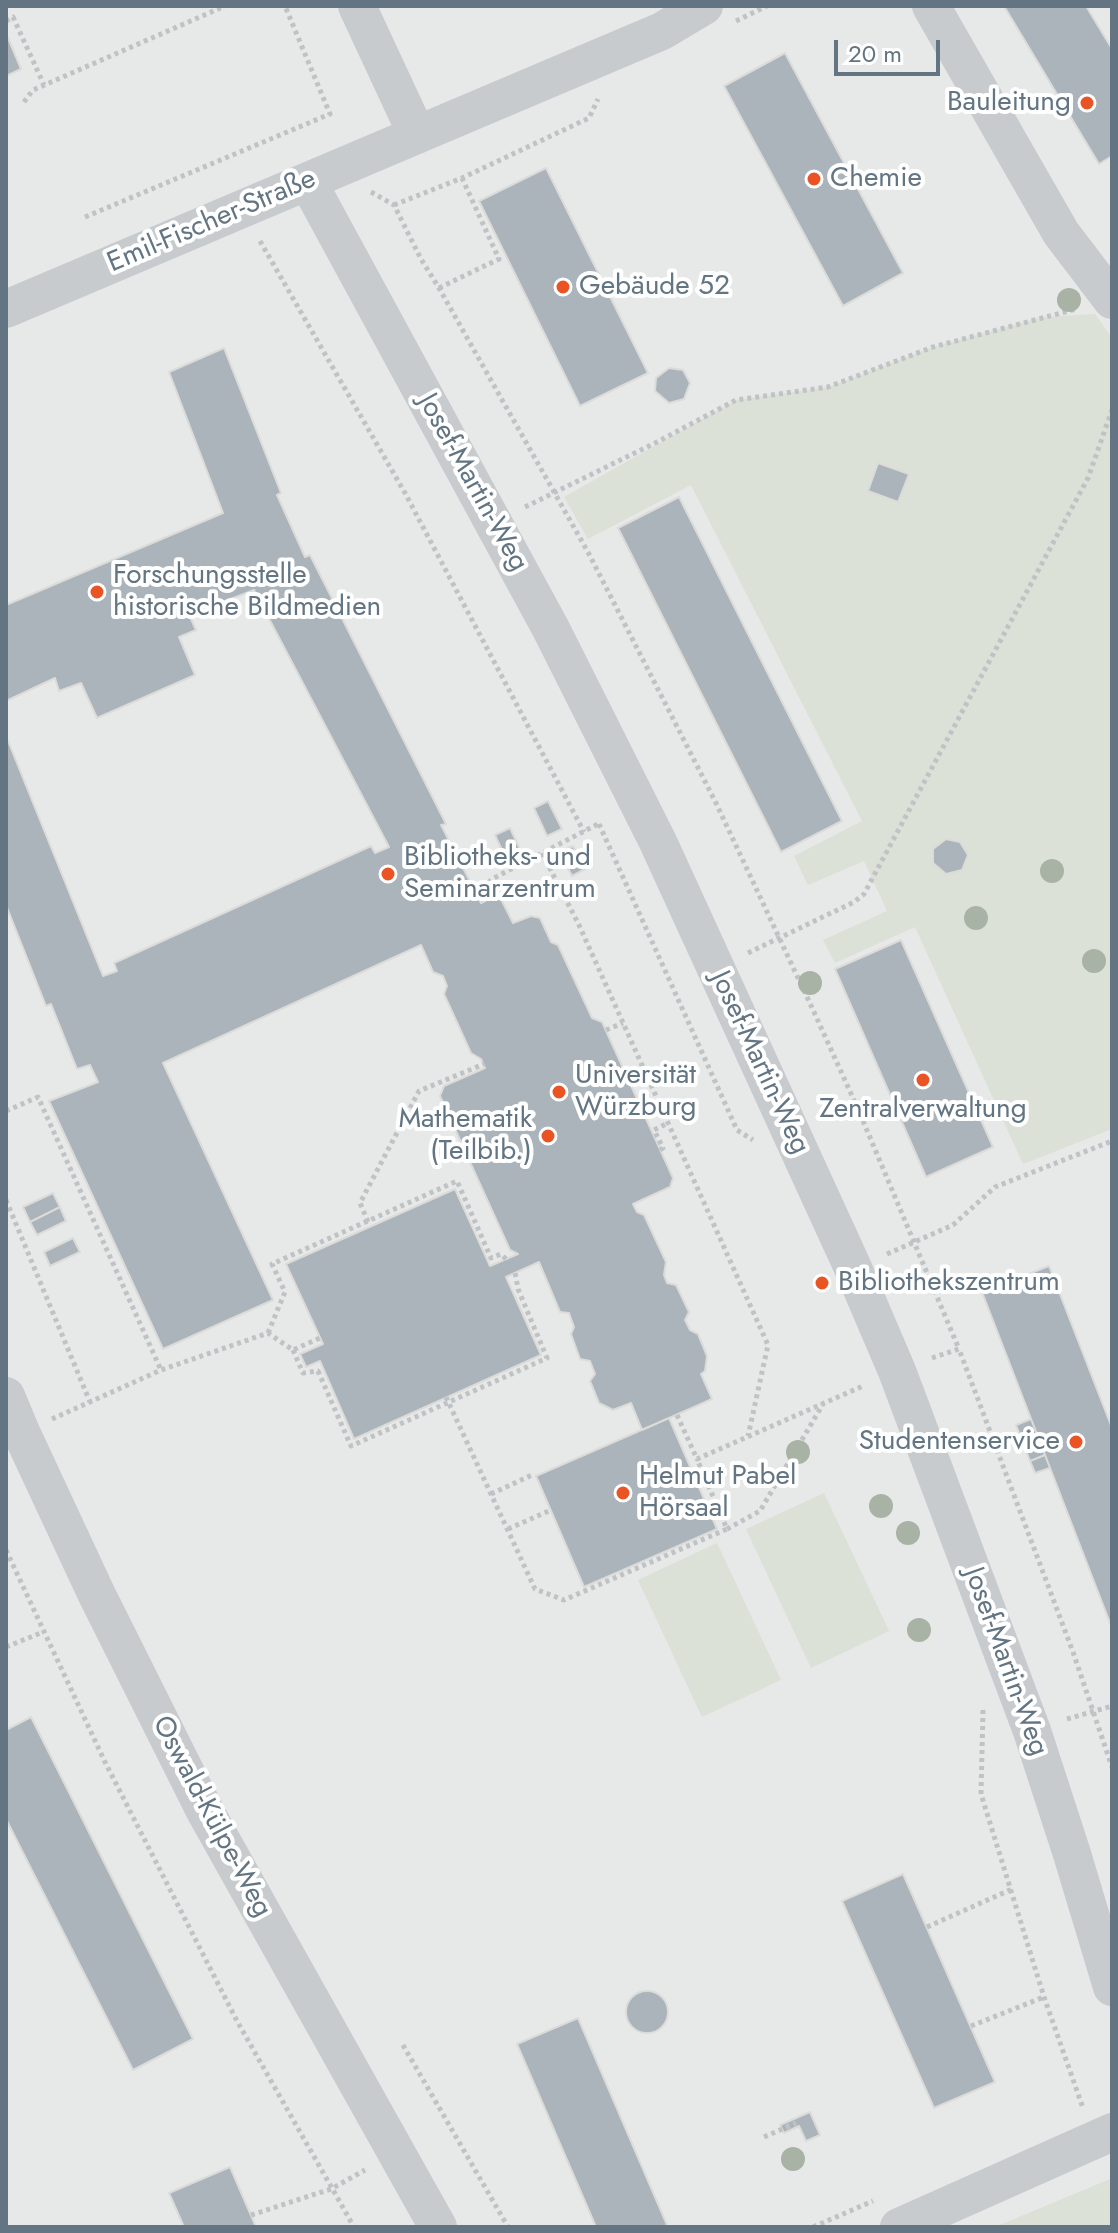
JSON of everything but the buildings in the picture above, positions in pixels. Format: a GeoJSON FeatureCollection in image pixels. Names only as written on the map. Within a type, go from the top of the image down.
{"type":"FeatureCollection","features":[{"type":"Feature","properties":{"kind":"street"},"geometry":{"type":"LineString","coordinates":[[357,6],[417,135]]}},
{"type":"Feature","properties":{"kind":"street","name":"Emil-Fischer-Straße"},"geometry":{"type":"LineString","coordinates":[[6,309],[662,31],[704,6]]}},
{"type":"Feature","properties":{"kind":"street"},"geometry":{"type":"LineString","coordinates":[[931,6],[1061,233],[1096,304]]}},
{"type":"Feature","properties":{"kind":"street","name":"Josef-Martin-Weg"},"geometry":{"type":"LineString","coordinates":[[308,182],[551,629],[658,842],[853,1268],[897,1371],[1032,1731],[1112,1987]]}},
{"type":"Feature","properties":{"kind":"street","name":"Oswald-Külpe-Weg"},"geometry":{"type":"LineString","coordinates":[[6,1396],[96,1593],[205,1811],[438,2227]]}},
{"type":"Feature","properties":{"kind":"street"},"geometry":{"type":"LineString","coordinates":[[899,2227],[1112,2132]]}},
{"type":"Feature","properties":{"kind":"path"},"geometry":{"type":"LineString","coordinates":[[24,102],[33,90],[225,6]]}},
{"type":"Feature","properties":{"kind":"path"},"geometry":{"type":"LineString","coordinates":[[85,217],[330,114],[285,6]]}},
{"type":"Feature","properties":{"kind":"path"},"geometry":{"type":"LineString","coordinates":[[6,21],[13,17],[44,85]]}},
{"type":"Feature","properties":{"kind":"path"},"geometry":{"type":"LineString","coordinates":[[439,288],[499,259],[462,178]]}},
{"type":"Feature","properties":{"kind":"path"},"geometry":{"type":"LineString","coordinates":[[394,205],[421,259],[589,554],[716,803],[779,937],[858,1109],[959,1349],[1068,1638],[1092,1711],[1109,1747],[1112,1767]]}},
{"type":"Feature","properties":{"kind":"path"},"geometry":{"type":"LineString","coordinates":[[259,240],[405,493],[584,832]]}},
{"type":"Feature","properties":{"kind":"path"},"geometry":{"type":"LineString","coordinates":[[494,524],[736,400],[828,387],[933,347],[1096,304]]}},
{"type":"Feature","properties":{"kind":"path"},"geometry":{"type":"LineString","coordinates":[[716,968],[854,902],[864,894],[1088,478],[1112,410]]}},
{"type":"Feature","properties":{"kind":"path"},"geometry":{"type":"LineString","coordinates":[[477,894],[492,879],[638,804]]}},
{"type":"Feature","properties":{"kind":"path"},"geometry":{"type":"LineString","coordinates":[[599,824],[737,1130],[758,1143]]}},
{"type":"Feature","properties":{"kind":"path"},"geometry":{"type":"LineString","coordinates":[[542,853],[579,925],[768,1345],[747,1437]]}},
{"type":"Feature","properties":{"kind":"path"},"geometry":{"type":"LineString","coordinates":[[606,1030],[623,1023]]}},
{"type":"Feature","properties":{"kind":"path"},"geometry":{"type":"LineString","coordinates":[[368,1222],[360,1203],[419,1091],[484,1064]]}},
{"type":"Feature","properties":{"kind":"path"},"geometry":{"type":"LineString","coordinates":[[6,1111],[38,1097],[161,1370]]}},
{"type":"Feature","properties":{"kind":"path"},"geometry":{"type":"LineString","coordinates":[[660,1150],[663,1148],[654,1130],[668,1123]]}},
{"type":"Feature","properties":{"kind":"path"},"geometry":{"type":"LineString","coordinates":[[853,1268],[953,1225],[995,1187],[1112,1141]]}},
{"type":"Feature","properties":{"kind":"path"},"geometry":{"type":"LineString","coordinates":[[21,1432],[161,1370],[268,1333],[285,1292],[272,1264],[457,1181],[491,1258],[501,1254],[506,1259]]}},
{"type":"Feature","properties":{"kind":"path"},"geometry":{"type":"LineString","coordinates":[[6,1200],[90,1402]]}},
{"type":"Feature","properties":{"kind":"path"},"geometry":{"type":"LineString","coordinates":[[268,1333],[293,1350],[303,1373],[318,1371],[351,1446],[447,1400],[547,1358],[518,1289],[515,1272]]}},
{"type":"Feature","properties":{"kind":"path"},"geometry":{"type":"LineString","coordinates":[[293,1350],[320,1338]]}},
{"type":"Feature","properties":{"kind":"path"},"geometry":{"type":"LineString","coordinates":[[697,1459],[897,1371],[959,1349]]}},
{"type":"Feature","properties":{"kind":"path"},"geometry":{"type":"LineString","coordinates":[[447,1400],[535,1589],[564,1600],[727,1529],[760,1511],[824,1403]]}},
{"type":"Feature","properties":{"kind":"path"},"geometry":{"type":"LineString","coordinates":[[677,1415],[727,1529]]}},
{"type":"Feature","properties":{"kind":"path"},"geometry":{"type":"LineString","coordinates":[[491,1494],[534,1474]]}},
{"type":"Feature","properties":{"kind":"path"},"geometry":{"type":"LineString","coordinates":[[508,1529],[551,1510]]}},
{"type":"Feature","properties":{"kind":"path"},"geometry":{"type":"LineString","coordinates":[[6,1550],[105,1762],[237,2021],[354,2227]]}},
{"type":"Feature","properties":{"kind":"path"},"geometry":{"type":"LineString","coordinates":[[6,1647],[43,1632]]}},
{"type":"Feature","properties":{"kind":"path"},"geometry":{"type":"LineString","coordinates":[[983,1705],[981,1794],[1044,1997],[1083,2109]]}},
{"type":"Feature","properties":{"kind":"path"},"geometry":{"type":"LineString","coordinates":[[1032,1731],[1112,1706]]}},
{"type":"Feature","properties":{"kind":"path"},"geometry":{"type":"LineString","coordinates":[[927,1927],[1012,1889]]}},
{"type":"Feature","properties":{"kind":"path"},"geometry":{"type":"LineString","coordinates":[[971,2026],[1044,1997]]}},
{"type":"Feature","properties":{"kind":"path"},"geometry":{"type":"LineString","coordinates":[[403,2045],[508,2227]]}},
{"type":"Feature","properties":{"kind":"path"},"geometry":{"type":"LineString","coordinates":[[764,2137],[796,2123]]}},
{"type":"Feature","properties":{"kind":"path"},"geometry":{"type":"LineString","coordinates":[[251,2215],[331,2189],[397,2153]]}},
{"type":"Feature","properties":{"kind":"shaded area","name":"Universität Würzburg"},"geometry":{"type":"Polygon","coordinates":[[[6,6],[1112,6],[1112,2178],[994,2227],[6,2227],[6,6]]]}},
{"type":"Feature","properties":{"kind":"shaded area"},"geometry":{"type":"Polygon","coordinates":[[[1095,314],[1112,338],[1112,1129],[1023,1164],[915,927],[835,963],[823,940],[887,911],[864,861],[808,885],[794,856],[862,821],[691,485],[588,539],[564,497],[736,400],[828,387],[933,347],[1042,317],[1095,314]]]}},
{"type":"Feature","properties":{"kind":"shaded area"},"geometry":{"type":"Polygon","coordinates":[[[824,1493],[889,1631],[811,1668],[746,1529],[824,1493]]]}},
{"type":"Feature","properties":{"kind":"shaded area"},"geometry":{"type":"Polygon","coordinates":[[[717,1543],[781,1680],[702,1717],[638,1580],[717,1543]]]}},
{"type":"Feature","properties":{"kind":"shaded area"},"geometry":{"type":"Polygon","coordinates":[[[1112,2178],[1112,2227],[994,2227],[1112,2178]]]}},
{"type":"Feature","properties":{"kind":"place","name":"Bauleitung"},"geometry":{"type":"Point","coordinates":[1087,103]}},
{"type":"Feature","properties":{"kind":"place","name":"Chemie"},"geometry":{"type":"Point","coordinates":[814,179]}},
{"type":"Feature","properties":{"kind":"place","name":"Gebäude 52"},"geometry":{"type":"Point","coordinates":[563,287]}},
{"type":"Feature","properties":{"kind":"place","name":"Forschungsstelle historische Bildmedien"},"geometry":{"type":"Point","coordinates":[97,592]}},
{"type":"Feature","properties":{"kind":"place","name":"Bibliotheks- und Seminarzentrum"},"geometry":{"type":"Point","coordinates":[388,874]}},
{"type":"Feature","properties":{"kind":"place","name":"Zentralverwaltung"},"geometry":{"type":"Point","coordinates":[923,1080]}},
{"type":"Feature","properties":{"kind":"place","name":"Universität Würzburg"},"geometry":{"type":"Point","coordinates":[559,1092]}},
{"type":"Feature","properties":{"kind":"place","name":"Mathematik (Teilbib.)"},"geometry":{"type":"Point","coordinates":[548,1136]}},
{"type":"Feature","properties":{"kind":"place","name":"Bibliothekszentrum"},"geometry":{"type":"Point","coordinates":[822,1283]}},
{"type":"Feature","properties":{"kind":"place","name":"Studentenservice"},"geometry":{"type":"Point","coordinates":[1076,1442]}},
{"type":"Feature","properties":{"kind":"place","name":"Helmut Pabel Hörsaal"},"geometry":{"type":"Point","coordinates":[623,1493]}}]}
